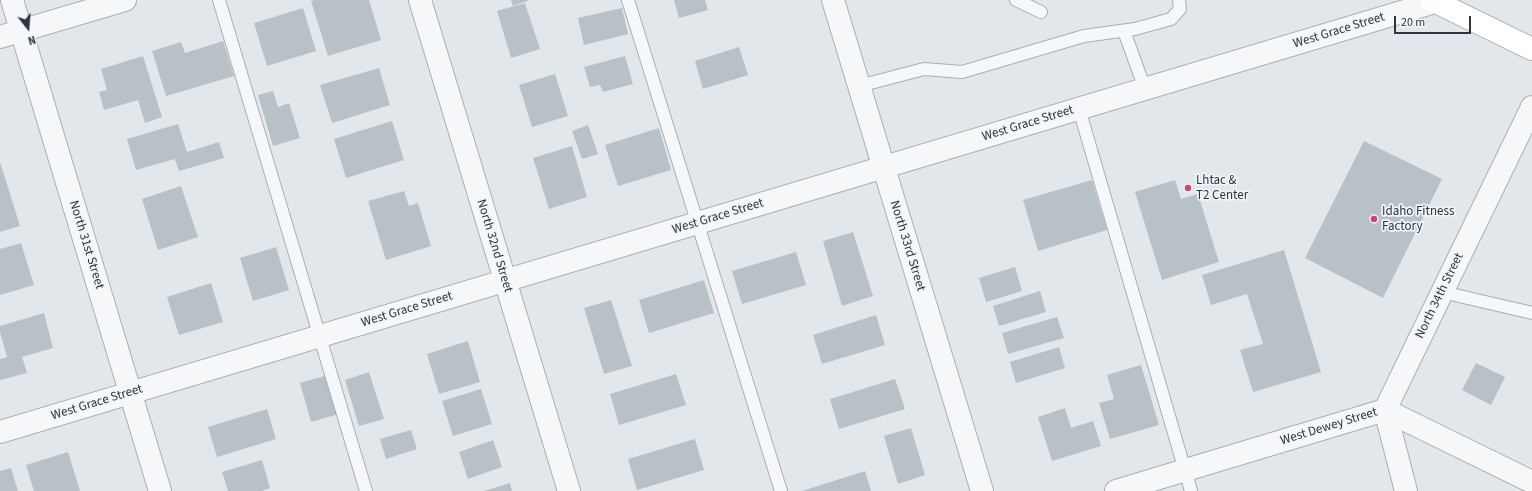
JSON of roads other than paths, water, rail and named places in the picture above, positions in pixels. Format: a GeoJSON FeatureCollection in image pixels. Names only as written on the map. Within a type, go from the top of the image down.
{"type":"FeatureCollection","features":[{"type":"Feature","properties":{"kind":"main road"},"geometry":{"type":"LineString","coordinates":[[1434,1],[1532,49]]}},
{"type":"Feature","properties":{"kind":"street","name":"North 31st Street"},"geometry":{"type":"LineString","coordinates":[[12,0],[160,491]]}},
{"type":"Feature","properties":{"kind":"street"},"geometry":{"type":"LineString","coordinates":[[0,37],[125,0]]}},
{"type":"Feature","properties":{"kind":"street","name":"North 32nd Street"},"geometry":{"type":"LineString","coordinates":[[420,0],[569,491]]}},
{"type":"Feature","properties":{"kind":"street","name":"North 33rd Street"},"geometry":{"type":"LineString","coordinates":[[833,0],[982,491]]}},
{"type":"Feature","properties":{"kind":"street","name":"West Grace Street"},"geometry":{"type":"LineString","coordinates":[[0,432],[1079,109],[1434,1]]}},
{"type":"Feature","properties":{"kind":"street","name":"North 34th Street"},"geometry":{"type":"LineString","coordinates":[[1385,410],[1532,107]]}},
{"type":"Feature","properties":{"kind":"street"},"geometry":{"type":"LineString","coordinates":[[1385,410],[1406,491]]}},
{"type":"Feature","properties":{"kind":"street","name":"West Dewey Street"},"geometry":{"type":"LineString","coordinates":[[1116,491],[1385,410],[1532,482]]}},
{"type":"Feature","properties":{"kind":"lane"},"geometry":{"type":"LineString","coordinates":[[219,0],[366,491]]}},
{"type":"Feature","properties":{"kind":"lane"},"geometry":{"type":"LineString","coordinates":[[628,0],[781,491]]}},
{"type":"Feature","properties":{"kind":"lane"},"geometry":{"type":"LineString","coordinates":[[1016,0],[1041,12]]}},
{"type":"Feature","properties":{"kind":"lane"},"geometry":{"type":"LineString","coordinates":[[859,86],[924,69],[962,72],[1084,36],[1124,30],[1171,19],[1180,10],[1179,0]]}},
{"type":"Feature","properties":{"kind":"lane"},"geometry":{"type":"LineString","coordinates":[[1124,30],[1145,89]]}},
{"type":"Feature","properties":{"kind":"lane"},"geometry":{"type":"LineString","coordinates":[[1079,109],[1191,491]]}},
{"type":"Feature","properties":{"kind":"lane"},"geometry":{"type":"LineString","coordinates":[[1442,292],[1532,313]]}},
{"type":"Feature","properties":{"kind":"place","name":"Lhtac & T2 Center"},"geometry":{"type":"Point","coordinates":[1188,188]}},
{"type":"Feature","properties":{"kind":"place","name":"Idaho Fitness Factory"},"geometry":{"type":"Point","coordinates":[1374,219]}}]}
